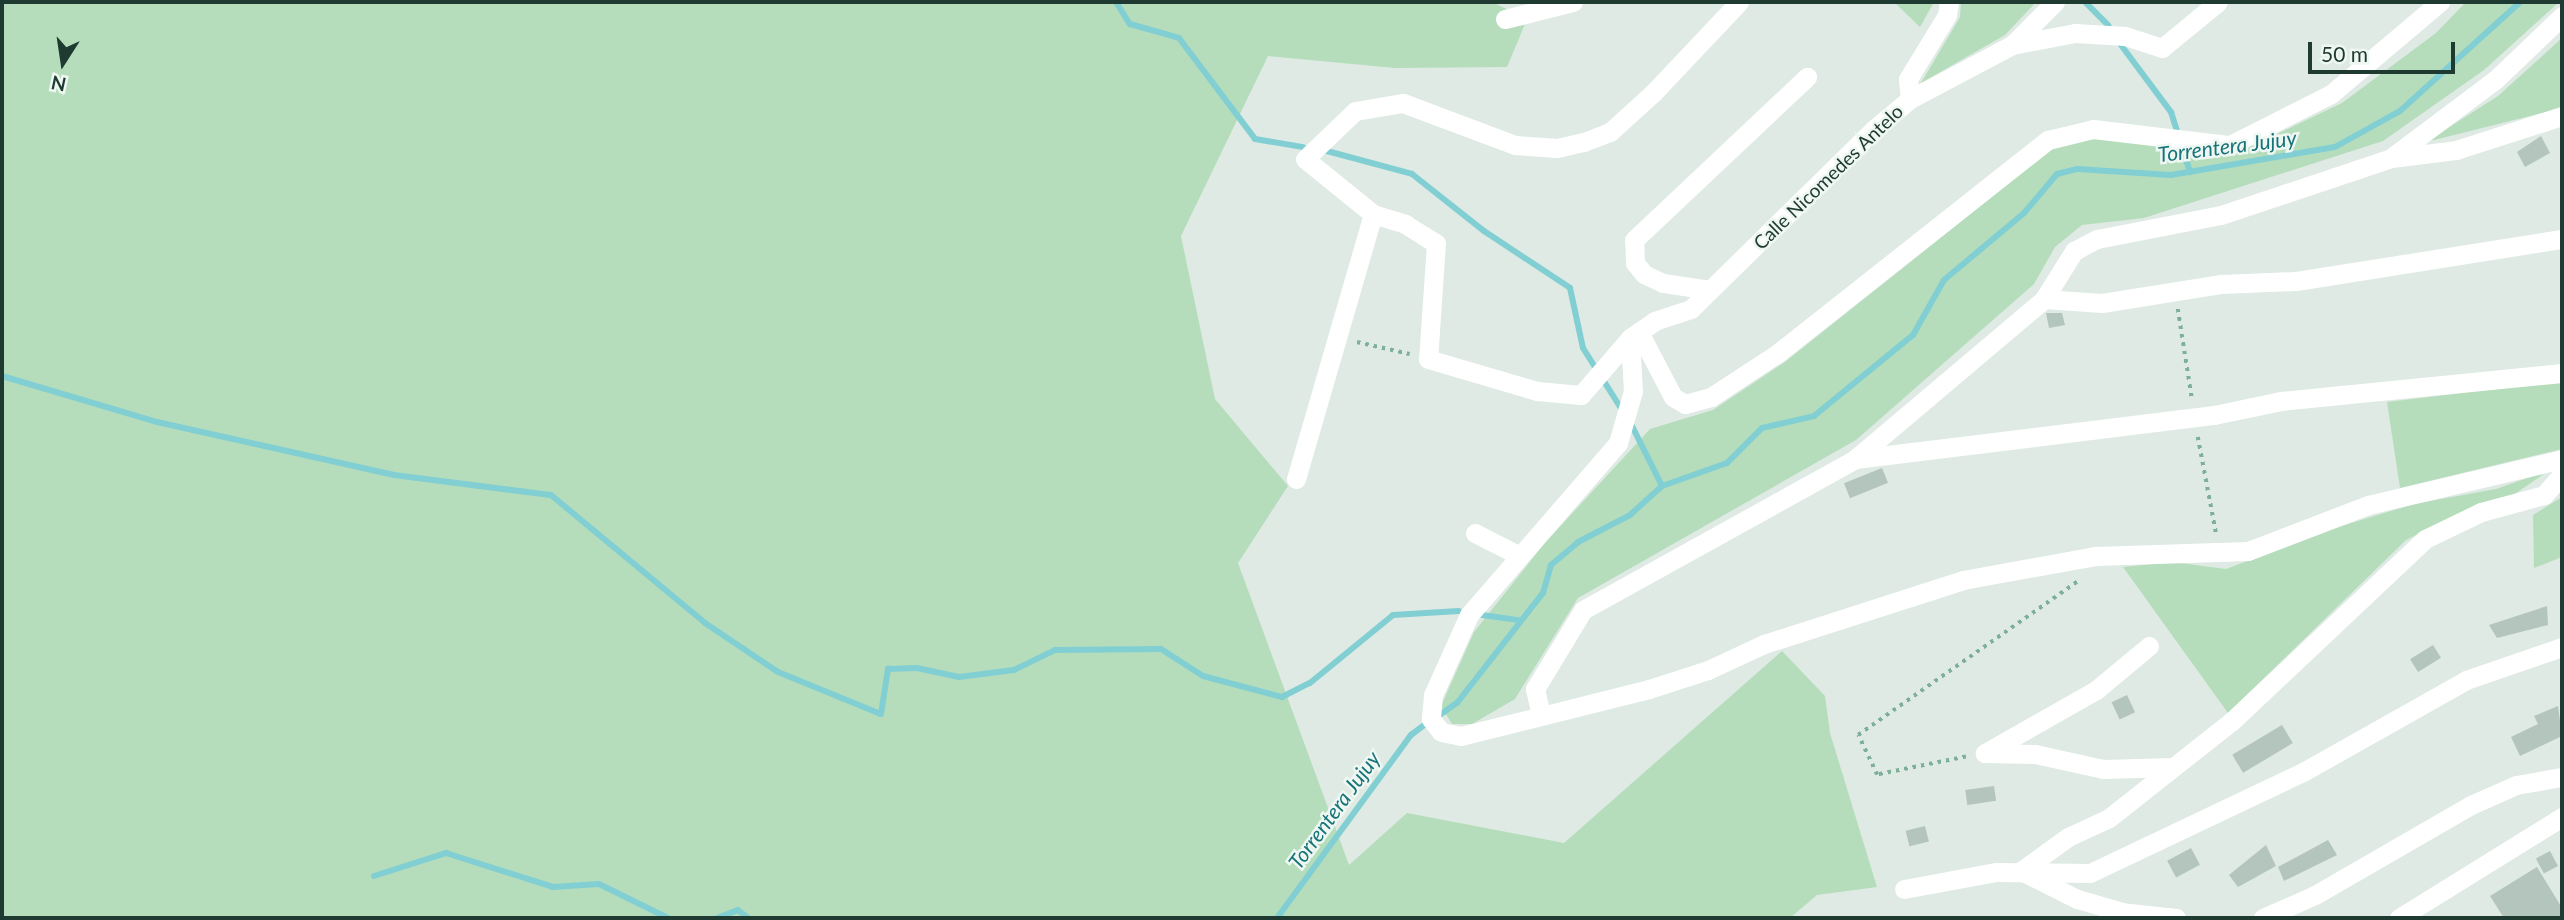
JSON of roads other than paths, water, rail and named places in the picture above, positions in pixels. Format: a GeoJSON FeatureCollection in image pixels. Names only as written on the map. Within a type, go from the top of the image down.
{"type":"FeatureCollection","features":[{"type":"Feature","properties":{"kind":"street"},"geometry":{"type":"LineString","coordinates":[[1505,19],[1573,2]]}},
{"type":"Feature","properties":{"kind":"street"},"geometry":{"type":"LineString","coordinates":[[1635,335],[1581,396],[1537,391],[1428,359],[1436,243],[1405,224],[1373,214],[1304,159],[1355,111],[1403,103],[1515,145],[1557,148],[1610,132],[1726,21],[1739,2]]}},
{"type":"Feature","properties":{"kind":"street"},"geometry":{"type":"LineString","coordinates":[[1910,99],[1908,79],[1947,15],[1948,2]]}},
{"type":"Feature","properties":{"kind":"street","name":"Calle Nicomedes Antelo"},"geometry":{"type":"LineString","coordinates":[[1635,335],[1690,309],[1910,99],[2012,45],[2054,2]]}},
{"type":"Feature","properties":{"kind":"street"},"geometry":{"type":"LineString","coordinates":[[2012,45],[2075,33],[2125,36],[2162,47],[2218,2]]}},
{"type":"Feature","properties":{"kind":"street"},"geometry":{"type":"LineString","coordinates":[[1635,335],[1672,397],[1685,404],[1710,397],[1778,353],[2048,140],[2094,129],[2230,145],[2331,94],[2440,2]]}},
{"type":"Feature","properties":{"kind":"street"},"geometry":{"type":"LineString","coordinates":[[2391,158],[2494,80],[2562,16]]}},
{"type":"Feature","properties":{"kind":"street"},"geometry":{"type":"LineString","coordinates":[[1710,290],[1662,283],[1644,274],[1635,263],[1634,240],[1807,77]]}},
{"type":"Feature","properties":{"kind":"street"},"geometry":{"type":"LineString","coordinates":[[1541,715],[1535,689],[1583,610],[1855,459],[2044,299],[2074,251],[2097,239],[2221,215],[2391,158],[2456,150],[2562,116]]}},
{"type":"Feature","properties":{"kind":"street"},"geometry":{"type":"LineString","coordinates":[[1296,479],[1373,214]]}},
{"type":"Feature","properties":{"kind":"street"},"geometry":{"type":"LineString","coordinates":[[2044,299],[2102,303],[2221,284],[2296,281],[2562,239]]}},
{"type":"Feature","properties":{"kind":"street"},"geometry":{"type":"LineString","coordinates":[[1635,335],[1633,391],[1618,443],[1518,555],[1469,615],[1433,695],[1432,719],[1441,732],[1461,736],[1708,670],[1764,643],[1964,580],[2095,555],[2248,551],[2379,502],[2562,459]]}},
{"type":"Feature","properties":{"kind":"street"},"geometry":{"type":"LineString","coordinates":[[1855,459],[2214,415],[2281,401],[2562,373]]}},
{"type":"Feature","properties":{"kind":"street"},"geometry":{"type":"LineString","coordinates":[[2021,872],[2067,837],[2109,818],[2280,680],[2396,561],[2425,538],[2480,512],[2544,495],[2562,474]]}},
{"type":"Feature","properties":{"kind":"street"},"geometry":{"type":"LineString","coordinates":[[1475,533],[1518,555]]}},
{"type":"Feature","properties":{"kind":"street"},"geometry":{"type":"LineString","coordinates":[[2149,646],[2096,690],[1985,753],[2035,754],[2103,769],[2173,767]]}},
{"type":"Feature","properties":{"kind":"street"},"geometry":{"type":"LineString","coordinates":[[1904,889],[2021,872],[2090,873],[2303,772],[2466,680],[2562,647]]}},
{"type":"Feature","properties":{"kind":"street"},"geometry":{"type":"LineString","coordinates":[[2263,918],[2471,805],[2516,785],[2562,777]]}},
{"type":"Feature","properties":{"kind":"street"},"geometry":{"type":"LineString","coordinates":[[2399,918],[2562,817]]}},
{"type":"Feature","properties":{"kind":"street"},"geometry":{"type":"LineString","coordinates":[[2021,872],[2077,899],[2122,912],[2176,918]]}},
{"type":"Feature","properties":{"kind":"waterway"},"geometry":{"type":"LineString","coordinates":[[1116,2],[1130,24],[1179,38],[1255,139],[1303,147]]}},
{"type":"Feature","properties":{"kind":"waterway"},"geometry":{"type":"LineString","coordinates":[[2085,2],[2108,25]]}},
{"type":"Feature","properties":{"kind":"waterway","name":"Torrentera Jujuy"},"geometry":{"type":"LineString","coordinates":[[1441,714],[1457,703],[1543,593],[1551,565],[1578,542],[1630,515],[1662,486],[1727,463],[1762,428],[1814,416],[1913,335],[1944,280],[2024,213],[2057,174],[2077,169],[2171,175],[2335,147],[2400,111],[2520,2]]}},
{"type":"Feature","properties":{"kind":"waterway"},"geometry":{"type":"LineString","coordinates":[[2121,45],[2171,112],[2190,172]]}},
{"type":"Feature","properties":{"kind":"waterway"},"geometry":{"type":"LineString","coordinates":[[1327,151],[1412,174],[1484,231],[1570,288],[1583,348],[1622,410]]}},
{"type":"Feature","properties":{"kind":"waterway"},"geometry":{"type":"LineString","coordinates":[[2,376],[157,422],[394,475],[551,495],[705,623],[778,672],[881,714],[888,669],[917,668],[959,677],[1014,670],[1055,650],[1161,649],[1203,676],[1282,697],[1310,683],[1393,615],[1459,611]]}},
{"type":"Feature","properties":{"kind":"waterway"},"geometry":{"type":"LineString","coordinates":[[1630,422],[1662,486]]}},
{"type":"Feature","properties":{"kind":"waterway"},"geometry":{"type":"LineString","coordinates":[[1482,615],[1519,620]]}},
{"type":"Feature","properties":{"kind":"waterway","name":"Torrentera Jujuy"},"geometry":{"type":"LineString","coordinates":[[1277,918],[1411,735],[1423,726]]}},
{"type":"Feature","properties":{"kind":"waterway"},"geometry":{"type":"LineString","coordinates":[[374,876],[446,853],[553,887],[599,884],[668,918]]}},
{"type":"Feature","properties":{"kind":"waterway"},"geometry":{"type":"LineString","coordinates":[[717,918],[738,910],[748,918]]}}]}
